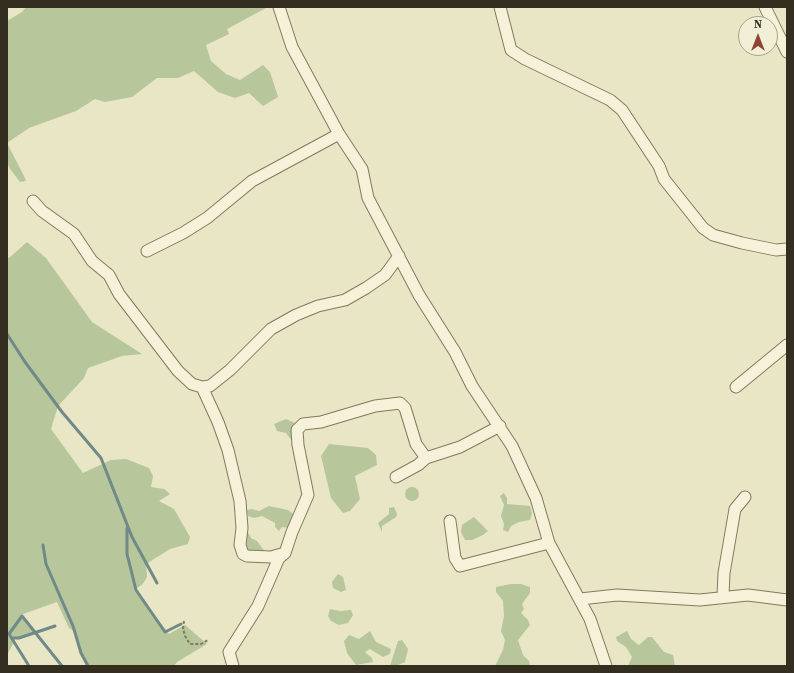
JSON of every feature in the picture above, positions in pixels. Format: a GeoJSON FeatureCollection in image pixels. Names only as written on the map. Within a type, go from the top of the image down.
{"type":"FeatureCollection","features":[{"type":"Feature","properties":{"kind":"street"},"geometry":{"type":"LineString","coordinates":[[279,7],[292,47],[339,134],[362,169],[368,198],[419,295],[455,352],[472,386],[512,446],[536,498],[549,543],[590,619],[606,666]]}},
{"type":"Feature","properties":{"kind":"street"},"geometry":{"type":"LineString","coordinates":[[500,7],[511,50],[525,59],[610,100],[622,110],[659,166],[664,179],[703,228],[713,235],[742,243],[776,250],[787,249]]}},
{"type":"Feature","properties":{"kind":"street"},"geometry":{"type":"LineString","coordinates":[[765,7],[787,52]]}},
{"type":"Feature","properties":{"kind":"street"},"geometry":{"type":"LineString","coordinates":[[147,251],[183,233],[207,218],[252,181],[339,134]]}},
{"type":"Feature","properties":{"kind":"street"},"geometry":{"type":"LineString","coordinates":[[33,201],[42,211],[74,234],[92,261],[109,275],[119,294],[178,371],[192,384],[202,387],[210,386],[230,370],[271,329],[296,315],[318,306],[344,300],[355,294],[384,275],[399,256]]}},
{"type":"Feature","properties":{"kind":"street"},"geometry":{"type":"LineString","coordinates":[[736,387],[787,345]]}},
{"type":"Feature","properties":{"kind":"street"},"geometry":{"type":"LineString","coordinates":[[202,387],[218,422],[228,450],[240,500],[242,528],[240,545],[243,554],[247,556],[271,557],[286,553]]}},
{"type":"Feature","properties":{"kind":"street"},"geometry":{"type":"LineString","coordinates":[[233,666],[229,652],[258,606],[279,558],[286,553],[292,532],[308,495],[298,445],[297,430],[303,424],[327,420],[375,406],[400,403],[405,408],[416,444],[426,458]]}},
{"type":"Feature","properties":{"kind":"street"},"geometry":{"type":"LineString","coordinates":[[396,477],[418,465],[426,458],[460,447],[500,426]]}},
{"type":"Feature","properties":{"kind":"street"},"geometry":{"type":"LineString","coordinates":[[723,596],[724,573],[735,509],[745,497]]}},
{"type":"Feature","properties":{"kind":"street"},"geometry":{"type":"LineString","coordinates":[[450,521],[455,558],[460,566],[549,543]]}},
{"type":"Feature","properties":{"kind":"street"},"geometry":{"type":"LineString","coordinates":[[580,599],[617,595],[700,600],[723,596],[748,595],[787,600]]}},
{"type":"Feature","properties":{"kind":"path"},"geometry":{"type":"LineString","coordinates":[[184,621],[183,628],[185,636],[190,644],[201,644],[208,640]]}},
{"type":"Feature","properties":{"kind":"green space"},"geometry":{"type":"Polygon","coordinates":[[[26,7],[268,7],[227,29],[229,34],[206,45],[211,61],[226,74],[240,80],[263,65],[270,72],[278,97],[263,106],[249,93],[235,98],[218,92],[194,71],[178,78],[157,78],[132,97],[105,102],[95,99],[76,111],[29,128],[7,143],[7,21],[22,12],[26,7]]]}},
{"type":"Feature","properties":{"kind":"green space"},"geometry":{"type":"Polygon","coordinates":[[[7,143],[26,181],[20,182],[10,169],[7,162],[7,143]]]}},
{"type":"Feature","properties":{"kind":"green space"},"geometry":{"type":"Polygon","coordinates":[[[27,242],[46,258],[92,322],[142,354],[122,356],[88,368],[84,378],[58,406],[51,429],[83,473],[111,460],[126,459],[149,468],[153,476],[151,487],[164,489],[170,494],[159,501],[174,509],[190,537],[188,544],[170,549],[146,564],[147,577],[142,585],[135,589],[169,634],[185,625],[207,644],[177,662],[174,666],[88,666],[81,653],[74,631],[69,628],[57,602],[23,614],[22,616],[35,632],[19,638],[12,638],[14,642],[7,655],[7,257],[9,258],[27,242]]]}},
{"type":"Feature","properties":{"kind":"green space"},"geometry":{"type":"Polygon","coordinates":[[[286,419],[295,423],[299,431],[300,443],[292,441],[286,433],[277,431],[274,424],[286,419]]]}},
{"type":"Feature","properties":{"kind":"green space"},"geometry":{"type":"Polygon","coordinates":[[[329,444],[368,448],[376,455],[377,465],[355,476],[360,499],[350,511],[343,513],[331,498],[321,456],[329,444]]]}},
{"type":"Feature","properties":{"kind":"green space"},"geometry":{"type":"Polygon","coordinates":[[[409,487],[415,487],[419,491],[419,497],[415,501],[409,501],[405,497],[405,491],[409,487]]]}},
{"type":"Feature","properties":{"kind":"green space"},"geometry":{"type":"Polygon","coordinates":[[[504,493],[507,498],[507,504],[530,506],[532,513],[530,520],[519,522],[511,526],[508,532],[503,530],[504,524],[501,516],[504,505],[500,496],[504,493]]]}},
{"type":"Feature","properties":{"kind":"green space"},"geometry":{"type":"Polygon","coordinates":[[[269,506],[288,510],[296,516],[291,528],[282,527],[279,531],[275,527],[275,523],[262,516],[254,518],[248,516],[247,510],[252,509],[259,511],[269,506]]]}},
{"type":"Feature","properties":{"kind":"green space"},"geometry":{"type":"Polygon","coordinates":[[[394,507],[397,514],[396,517],[382,526],[382,532],[378,523],[389,514],[389,508],[394,507]]]}},
{"type":"Feature","properties":{"kind":"green space"},"geometry":{"type":"Polygon","coordinates":[[[474,517],[488,531],[472,540],[465,540],[461,532],[462,525],[474,517]]]}},
{"type":"Feature","properties":{"kind":"green space"},"geometry":{"type":"Polygon","coordinates":[[[237,523],[243,523],[251,538],[257,541],[266,553],[253,559],[236,526],[237,523]]]}},
{"type":"Feature","properties":{"kind":"green space"},"geometry":{"type":"Polygon","coordinates":[[[338,574],[343,577],[346,590],[341,592],[333,588],[332,582],[338,574]]]}},
{"type":"Feature","properties":{"kind":"green space"},"geometry":{"type":"Polygon","coordinates":[[[521,584],[530,587],[530,593],[522,604],[524,609],[521,613],[528,620],[530,625],[518,640],[523,655],[529,661],[530,666],[495,666],[503,650],[505,640],[501,631],[504,616],[503,601],[496,592],[496,587],[521,584]]]}},
{"type":"Feature","properties":{"kind":"green space"},"geometry":{"type":"Polygon","coordinates":[[[330,609],[340,611],[351,610],[353,615],[348,623],[339,625],[331,621],[328,616],[330,609]]]}},
{"type":"Feature","properties":{"kind":"green space"},"geometry":{"type":"Polygon","coordinates":[[[370,631],[376,642],[391,649],[390,654],[383,657],[370,649],[365,652],[372,658],[373,662],[356,665],[347,653],[344,641],[349,635],[359,639],[370,631]]]}},
{"type":"Feature","properties":{"kind":"green space"},"geometry":{"type":"Polygon","coordinates":[[[627,631],[631,639],[639,645],[648,637],[652,637],[664,652],[673,655],[675,666],[628,666],[632,657],[626,647],[617,641],[616,637],[627,631]]]}},
{"type":"Feature","properties":{"kind":"green space"},"geometry":{"type":"Polygon","coordinates":[[[402,640],[408,649],[405,662],[396,666],[390,666],[398,641],[402,640]]]}},
{"type":"Feature","properties":{"kind":"waterway"},"geometry":{"type":"LineString","coordinates":[[7,334],[25,362],[62,412],[101,458],[132,537],[157,583]]}},
{"type":"Feature","properties":{"kind":"waterway"},"geometry":{"type":"LineString","coordinates":[[127,528],[127,554],[136,590],[165,632],[181,624]]}},
{"type":"Feature","properties":{"kind":"waterway"},"geometry":{"type":"LineString","coordinates":[[43,545],[46,564],[73,626],[81,653],[88,666]]}},
{"type":"Feature","properties":{"kind":"waterway"},"geometry":{"type":"LineString","coordinates":[[29,666],[9,634],[22,616],[62,666]]}},
{"type":"Feature","properties":{"kind":"waterway"},"geometry":{"type":"LineString","coordinates":[[12,638],[19,638],[55,626]]}}]}
